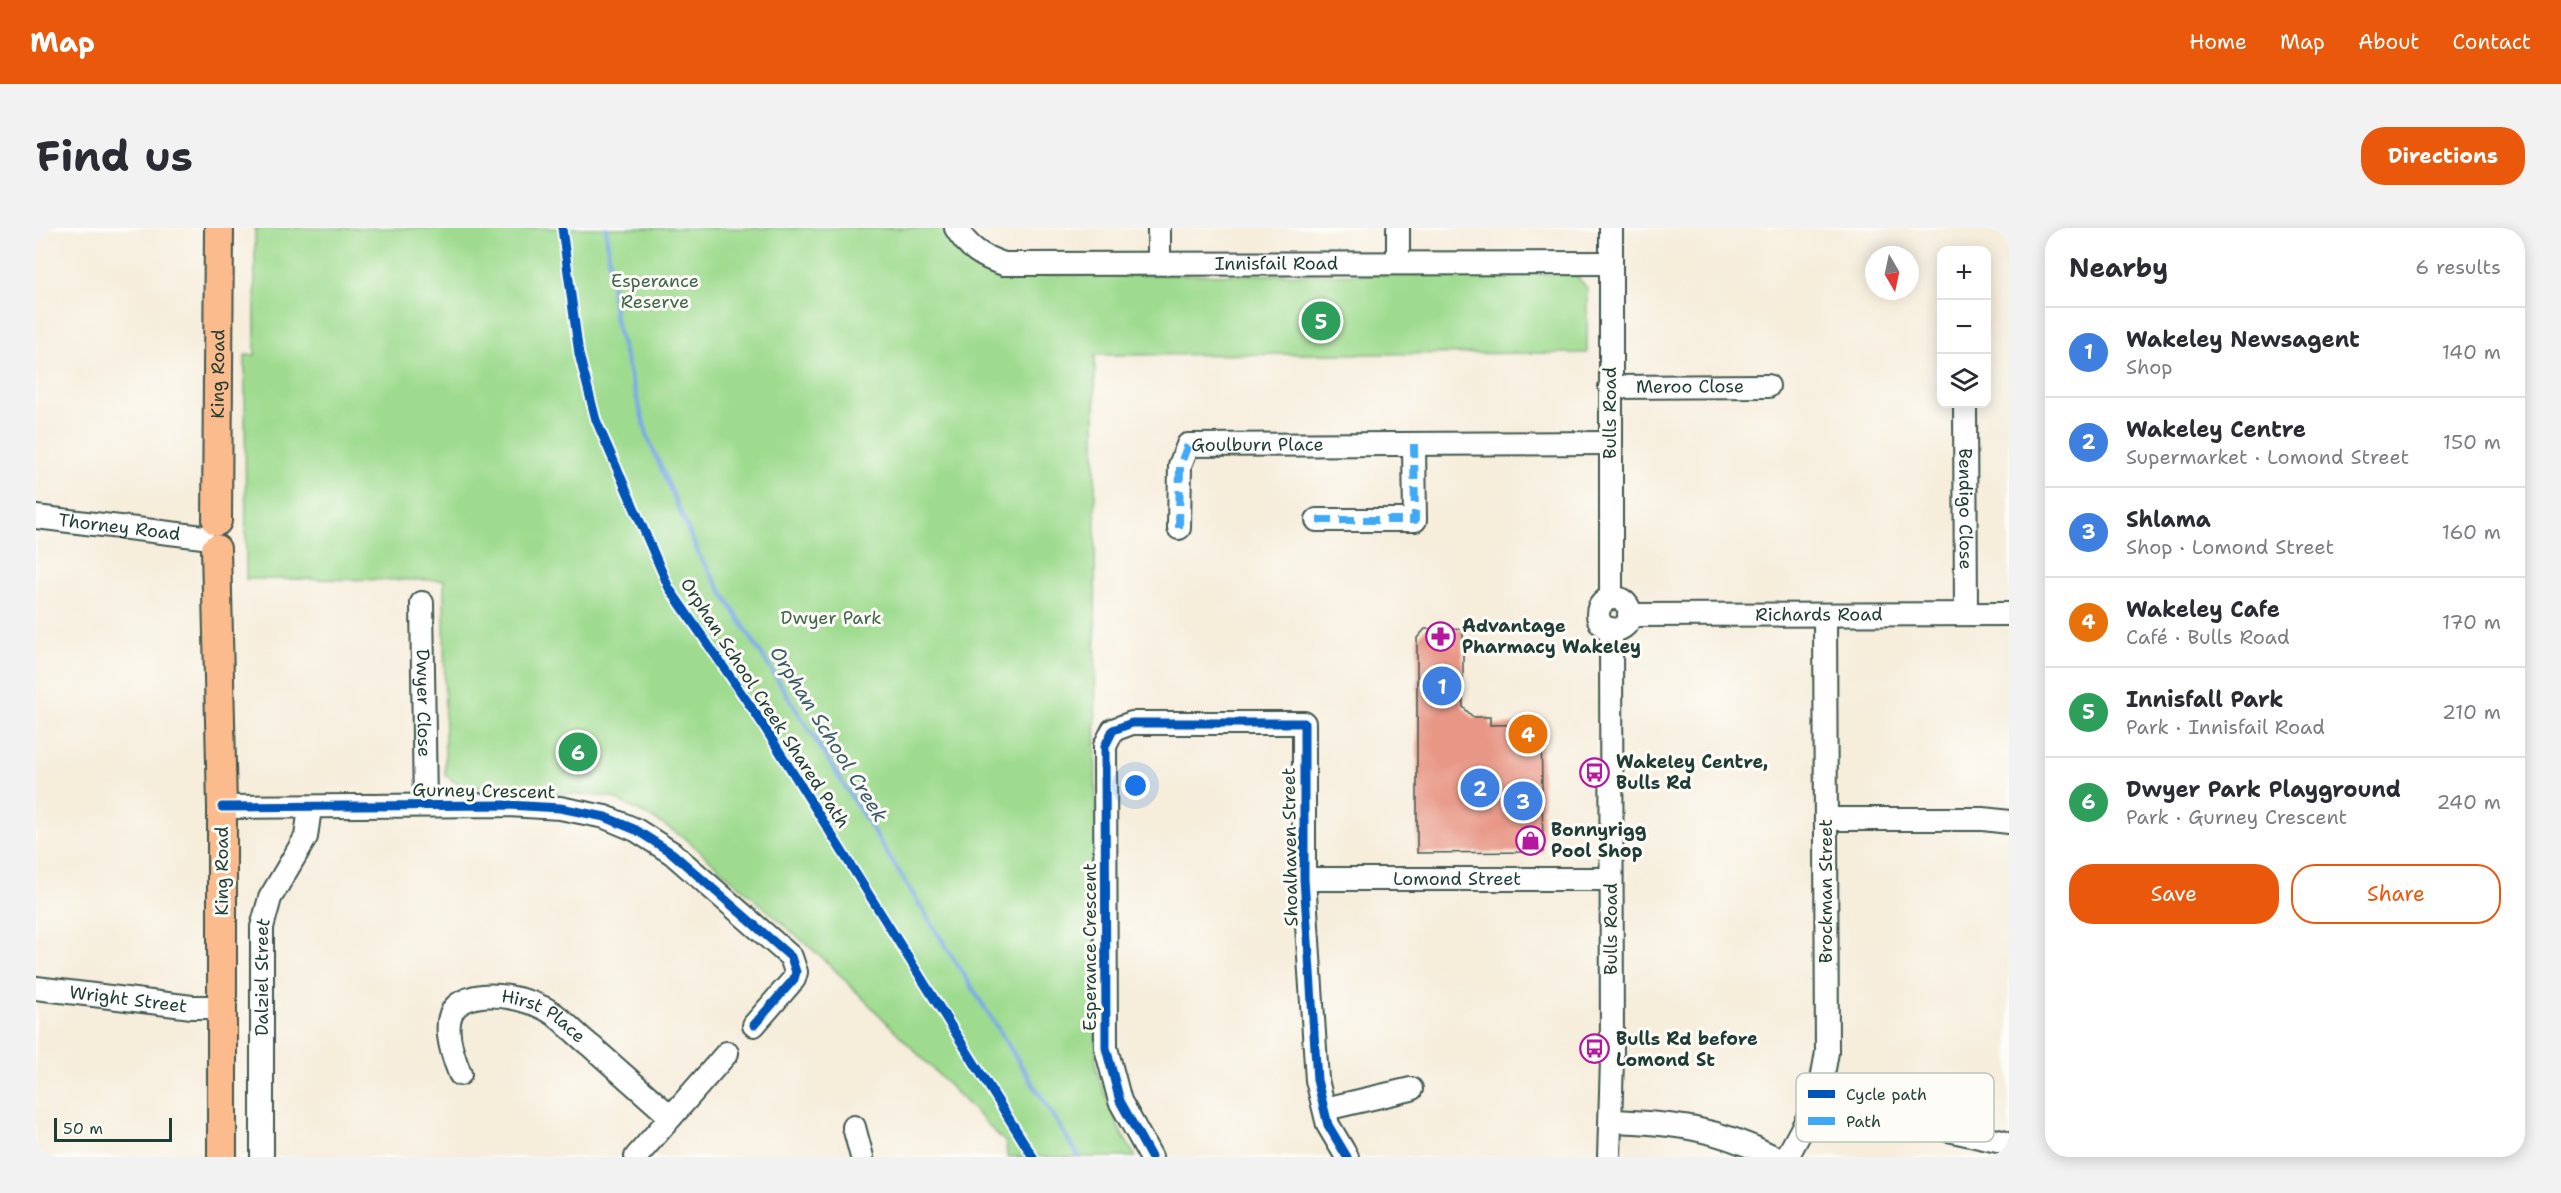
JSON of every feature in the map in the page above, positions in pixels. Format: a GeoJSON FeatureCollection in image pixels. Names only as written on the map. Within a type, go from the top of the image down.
{"type":"FeatureCollection","features":[{"type":"Feature","properties":{"kind":"main road","name":"King Road"},"geometry":{"type":"LineString","coordinates":[[219,228],[212,536],[222,807],[222,1157]]}},
{"type":"Feature","properties":{"kind":"street","name":"Innisfail Road"},"geometry":{"type":"LineString","coordinates":[[956,228],[967,244],[977,253],[1004,264],[1611,263]]}},
{"type":"Feature","properties":{"kind":"street"},"geometry":{"type":"LineString","coordinates":[[1159,228],[1159,263]]}},
{"type":"Feature","properties":{"kind":"street"},"geometry":{"type":"LineString","coordinates":[[1398,228],[1398,262]]}},
{"type":"Feature","properties":{"kind":"street","name":"Bulls Road"},"geometry":{"type":"LineString","coordinates":[[1611,228],[1611,598]]}},
{"type":"Feature","properties":{"kind":"street","name":"Meroo Close"},"geometry":{"type":"LineString","coordinates":[[1610,387],[1768,386]]}},
{"type":"Feature","properties":{"kind":"street","name":"Bendigo Close"},"geometry":{"type":"LineString","coordinates":[[1965,408],[1966,614]]}},
{"type":"Feature","properties":{"kind":"street","name":"Goulburn Place"},"geometry":{"type":"LineString","coordinates":[[1179,528],[1180,465],[1188,445],[1611,443]]}},
{"type":"Feature","properties":{"kind":"street"},"geometry":{"type":"LineString","coordinates":[[1317,520],[1415,520],[1414,444]]}},
{"type":"Feature","properties":{"kind":"street","name":"Thorney Road"},"geometry":{"type":"LineString","coordinates":[[36,517],[212,536]]}},
{"type":"Feature","properties":{"kind":"street"},"geometry":{"type":"LineString","coordinates":[[1611,598],[1624,602],[1629,615],[1625,625],[1611,629],[1599,621],[1598,611],[1603,603],[1611,598]]}},
{"type":"Feature","properties":{"kind":"street","name":"Dwyer Close"},"geometry":{"type":"LineString","coordinates":[[422,603],[425,805]]}},
{"type":"Feature","properties":{"kind":"street","name":"Richards Road"},"geometry":{"type":"LineString","coordinates":[[1629,615],[2009,615]]}},
{"type":"Feature","properties":{"kind":"street","name":"Brockman Street"},"geometry":{"type":"LineString","coordinates":[[1823,1073],[1825,615]]}},
{"type":"Feature","properties":{"kind":"street","name":"Bulls Road"},"geometry":{"type":"LineString","coordinates":[[1609,1157],[1611,1121],[1611,629]]}},
{"type":"Feature","properties":{"kind":"street","name":"Shoalhaven Street"},"geometry":{"type":"LineString","coordinates":[[1113,730],[1132,723],[1304,723],[1304,879],[1317,1080],[1328,1125],[1347,1157]]}},
{"type":"Feature","properties":{"kind":"street","name":"Esperance Crescent"},"geometry":{"type":"LineString","coordinates":[[1113,730],[1105,746],[1106,1048],[1120,1101],[1151,1157]]}},
{"type":"Feature","properties":{"kind":"street","name":"Gurney Crescent"},"geometry":{"type":"LineString","coordinates":[[222,807],[310,808],[425,805],[560,808],[619,822],[672,853],[791,957],[795,964],[794,979],[754,1025]]}},
{"type":"Feature","properties":{"kind":"street","name":"Dalziel Street"},"geometry":{"type":"LineString","coordinates":[[262,1157],[262,927],[270,898],[306,837],[310,808]]}},
{"type":"Feature","properties":{"kind":"street"},"geometry":{"type":"LineString","coordinates":[[1826,819],[1983,819],[2009,822]]}},
{"type":"Feature","properties":{"kind":"street","name":"Lomond Street"},"geometry":{"type":"LineString","coordinates":[[1304,879],[1611,879]]}},
{"type":"Feature","properties":{"kind":"street","name":"Wright Street"},"geometry":{"type":"LineString","coordinates":[[36,988],[192,1007],[222,1007]]}},
{"type":"Feature","properties":{"kind":"street","name":"Hirst Place"},"geometry":{"type":"LineString","coordinates":[[460,1074],[449,1038],[451,1017],[459,1004],[472,997],[498,997],[524,1001],[553,1013],[671,1117]]}},
{"type":"Feature","properties":{"kind":"street"},"geometry":{"type":"LineString","coordinates":[[636,1157],[727,1053]]}},
{"type":"Feature","properties":{"kind":"street"},"geometry":{"type":"LineString","coordinates":[[1325,1109],[1411,1089]]}},
{"type":"Feature","properties":{"kind":"street"},"geometry":{"type":"LineString","coordinates":[[1611,1121],[1663,1123],[1697,1128],[1745,1142],[1773,1157]]}},
{"type":"Feature","properties":{"kind":"street"},"geometry":{"type":"LineString","coordinates":[[854,1127],[862,1157]]}},
{"type":"Feature","properties":{"kind":"street"},"geometry":{"type":"LineString","coordinates":[[1994,1140],[2009,1147]]}},
{"type":"Feature","properties":{"kind":"street","name":"Brockman Street"},"geometry":{"type":"LineString","coordinates":[[1787,1157],[1796,1141]]}},
{"type":"Feature","properties":{"kind":"green space","name":"Dwyer Park"},"geometry":{"type":"Polygon","coordinates":[[[255,228],[946,228],[955,245],[970,259],[988,269],[1006,275],[1575,274],[1587,288],[1587,353],[1095,355],[1096,1070],[1121,1133],[1136,1157],[1007,1157],[1006,1143],[830,965],[686,839],[656,820],[611,797],[461,786],[445,775],[444,580],[246,579],[245,355],[255,355],[255,228]]]}},
{"type":"Feature","properties":{"kind":"building"},"geometry":{"type":"Polygon","coordinates":[[[1425,629],[1463,629],[1463,707],[1473,717],[1490,717],[1490,725],[1541,724],[1543,852],[1417,853],[1417,638],[1425,629]]]}},
{"type":"Feature","properties":{"kind":"waterway","name":"Orphan School Creek"},"geometry":{"type":"LineString","coordinates":[[606,228],[615,320],[648,438],[700,557],[1079,1157]]}},
{"type":"Feature","properties":{"kind":"marked path"},"geometry":{"type":"LineString","coordinates":[[1317,520],[1415,520],[1414,444]]}},
{"type":"Feature","properties":{"kind":"marked path"},"geometry":{"type":"LineString","coordinates":[[1179,528],[1180,465],[1188,445]]}},
{"type":"Feature","properties":{"kind":"cycle path","name":"Orphan School Creek Shared Path"},"geometry":{"type":"LineString","coordinates":[[562,228],[579,354],[596,420],[669,588],[758,717],[1033,1157]]}},
{"type":"Feature","properties":{"kind":"cycle path"},"geometry":{"type":"LineString","coordinates":[[1151,1157],[1120,1101],[1106,1048],[1105,746],[1113,730],[1132,723],[1304,723],[1304,879],[1317,1080],[1328,1125],[1347,1157]]}},
{"type":"Feature","properties":{"kind":"cycle path"},"geometry":{"type":"LineString","coordinates":[[222,807],[508,805],[560,808],[605,817],[636,830],[672,853],[791,957],[796,972],[794,979],[754,1025]]}},
{"type":"Feature","properties":{"kind":"place","name":"Innisfall Park"},"geometry":{"type":"Point","coordinates":[1321,321]}},
{"type":"Feature","properties":{"kind":"place","name":"Advantage Pharmacy Wakeley"},"geometry":{"type":"Point","coordinates":[1441,636]}},
{"type":"Feature","properties":{"kind":"place","name":"Wakeley Newsagent"},"geometry":{"type":"Point","coordinates":[1442,686]}},
{"type":"Feature","properties":{"kind":"place","name":"Wakeley Cafe"},"geometry":{"type":"Point","coordinates":[1528,734]}},
{"type":"Feature","properties":{"kind":"place","name":"Dwyer Park Playground"},"geometry":{"type":"Point","coordinates":[578,752]}},
{"type":"Feature","properties":{"kind":"place","name":"Wakeley Centre, Bulls Rd"},"geometry":{"type":"Point","coordinates":[1595,772]}},
{"type":"Feature","properties":{"kind":"place","name":"Wakeley Centre"},"geometry":{"type":"Point","coordinates":[1480,788]}},
{"type":"Feature","properties":{"kind":"place","name":"Shlama"},"geometry":{"type":"Point","coordinates":[1523,801]}},
{"type":"Feature","properties":{"kind":"place","name":"Bonnyrigg Pool Shop"},"geometry":{"type":"Point","coordinates":[1530,840]}},
{"type":"Feature","properties":{"kind":"place","name":"Bulls Rd before Lomond St"},"geometry":{"type":"Point","coordinates":[1595,1049]}},
{"type":"Feature","properties":{"kind":"park label","name":"Esperance Reserve"},"geometry":{"type":"Point","coordinates":[655,291]}}]}
